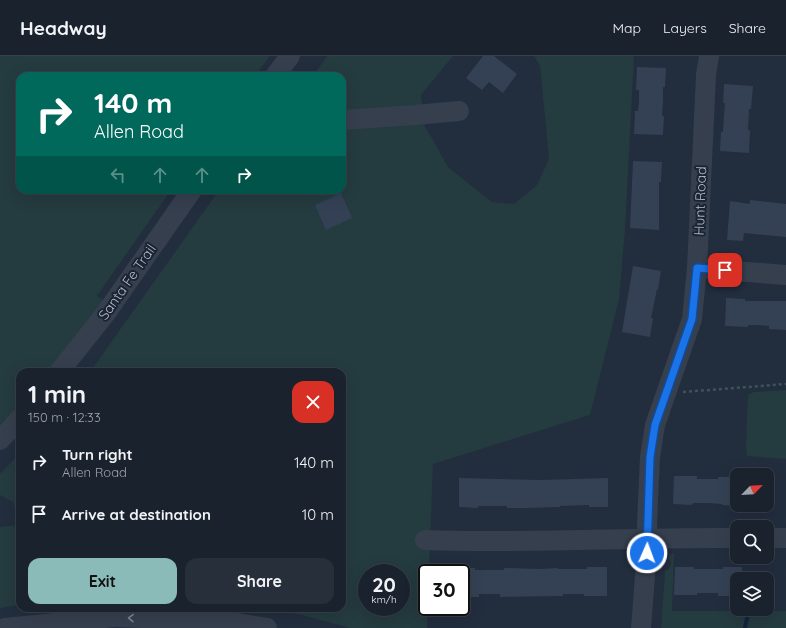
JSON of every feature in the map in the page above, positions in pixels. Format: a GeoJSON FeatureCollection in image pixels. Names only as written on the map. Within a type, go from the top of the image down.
{"type":"FeatureCollection","features":[{"type":"Feature","properties":{"kind":"street"},"geometry":{"type":"LineString","coordinates":[[277,72],[290,56]]}},
{"type":"Feature","properties":{"kind":"street","name":"Hunt Road"},"geometry":{"type":"LineString","coordinates":[[641,628],[648,538],[647,523],[650,457],[655,425],[692,319],[697,268],[706,75],[709,56]]}},
{"type":"Feature","properties":{"kind":"street"},"geometry":{"type":"LineString","coordinates":[[346,120],[415,115],[459,110]]}},
{"type":"Feature","properties":{"kind":"street","name":"Santa Fe Trail"},"geometry":{"type":"LineString","coordinates":[[62,368],[106,314],[189,194]]}},
{"type":"Feature","properties":{"kind":"street"},"geometry":{"type":"LineString","coordinates":[[697,268],[786,275]]}},
{"type":"Feature","properties":{"kind":"street"},"geometry":{"type":"LineString","coordinates":[[0,440],[16,422]]}},
{"type":"Feature","properties":{"kind":"street"},"geometry":{"type":"LineString","coordinates":[[425,540],[463,542],[661,537],[730,538]]}},
{"type":"Feature","properties":{"kind":"street"},"geometry":{"type":"LineString","coordinates":[[774,538],[786,538]]}},
{"type":"Feature","properties":{"kind":"street"},"geometry":{"type":"LineString","coordinates":[[5,628],[115,617],[163,624],[223,621],[267,628]]}},
{"type":"Feature","properties":{"kind":"path"},"geometry":{"type":"LineString","coordinates":[[679,392],[702,392],[786,384]]}},
{"type":"Feature","properties":{"kind":"green space"},"geometry":{"type":"Polygon","coordinates":[[[0,56],[270,56],[258,72],[16,72],[16,194],[168,194],[97,296],[104,301],[50,368],[16,368],[16,407],[0,425],[0,56]]]}},
{"type":"Feature","properties":{"kind":"green space"},"geometry":{"type":"Polygon","coordinates":[[[327,56],[453,56],[421,95],[425,126],[448,167],[492,202],[514,204],[537,185],[549,159],[540,66],[534,56],[634,56],[625,231],[619,299],[590,415],[433,464],[429,564],[418,564],[418,616],[427,616],[427,628],[350,628],[298,614],[283,612],[346,612],[346,368],[93,368],[216,194],[346,194],[346,72],[316,72],[327,56]]]}},
{"type":"Feature","properties":{"kind":"green space"},"geometry":{"type":"Polygon","coordinates":[[[786,390],[786,459],[747,456],[748,395],[754,392],[786,390]]]}},
{"type":"Feature","properties":{"kind":"green space"},"geometry":{"type":"Polygon","coordinates":[[[16,457],[16,514],[13,502],[0,495],[0,474],[16,457]]]}},
{"type":"Feature","properties":{"kind":"green space"},"geometry":{"type":"Polygon","coordinates":[[[16,525],[16,606],[0,608],[0,527],[16,525]]]}},
{"type":"Feature","properties":{"kind":"green space"},"geometry":{"type":"Polygon","coordinates":[[[674,553],[672,611],[730,611],[730,616],[774,616],[774,611],[786,611],[786,628],[661,628],[665,571],[671,566],[671,561],[667,558],[674,553]]]}},
{"type":"Feature","properties":{"kind":"building"},"geometry":{"type":"Polygon","coordinates":[[[483,56],[494,56],[517,74],[503,93],[489,82],[482,90],[466,78],[483,56]]]}},
{"type":"Feature","properties":{"kind":"building"},"geometry":{"type":"Polygon","coordinates":[[[637,67],[666,68],[665,87],[663,87],[663,135],[634,134],[635,111],[638,111],[639,101],[639,90],[636,90],[637,67]]]}},
{"type":"Feature","properties":{"kind":"building"},"geometry":{"type":"Polygon","coordinates":[[[724,84],[753,86],[751,109],[749,109],[749,153],[720,151],[725,103],[723,103],[724,84]]]}},
{"type":"Feature","properties":{"kind":"building"},"geometry":{"type":"Polygon","coordinates":[[[633,161],[662,162],[661,182],[659,182],[659,230],[630,228],[633,161]]]}},
{"type":"Feature","properties":{"kind":"building"},"geometry":{"type":"Polygon","coordinates":[[[341,194],[352,218],[326,230],[315,205],[341,194]]]}},
{"type":"Feature","properties":{"kind":"building"},"geometry":{"type":"Polygon","coordinates":[[[750,200],[786,204],[786,237],[744,233],[743,241],[727,240],[730,201],[750,204],[750,200]]]}},
{"type":"Feature","properties":{"kind":"building"},"geometry":{"type":"Polygon","coordinates":[[[633,266],[661,271],[651,318],[653,318],[650,337],[622,332],[633,266]]]}},
{"type":"Feature","properties":{"kind":"building"},"geometry":{"type":"Polygon","coordinates":[[[726,298],[745,299],[745,301],[786,301],[786,330],[769,329],[769,326],[758,325],[748,325],[748,327],[725,326],[726,298]]]}},
{"type":"Feature","properties":{"kind":"building"},"geometry":{"type":"Polygon","coordinates":[[[674,476],[697,476],[697,479],[718,479],[718,477],[730,477],[730,506],[709,503],[693,503],[692,505],[673,504],[674,476]]]}},
{"type":"Feature","properties":{"kind":"building"},"geometry":{"type":"Polygon","coordinates":[[[459,478],[541,480],[608,478],[608,507],[589,507],[589,505],[526,508],[507,508],[507,506],[478,506],[478,508],[459,507],[459,478]]]}},
{"type":"Feature","properties":{"kind":"building"},"geometry":{"type":"Polygon","coordinates":[[[587,567],[607,567],[607,596],[563,594],[563,596],[500,597],[500,594],[479,594],[479,597],[470,597],[470,568],[475,568],[475,570],[504,570],[504,568],[587,569],[587,567]]]}},
{"type":"Feature","properties":{"kind":"building"},"geometry":{"type":"Polygon","coordinates":[[[675,567],[694,567],[694,569],[723,569],[723,567],[742,567],[742,572],[730,572],[730,596],[718,596],[718,593],[674,595],[675,567]]]}},
{"type":"Feature","properties":{"kind":"waterway"},"geometry":{"type":"LineString","coordinates":[[745,628],[747,616]]}},
{"type":"Feature","properties":{"kind":"route"},"geometry":{"type":"LineString","coordinates":[[647,553],[650,457],[655,425],[692,319],[697,268],[725,270]]}}]}
